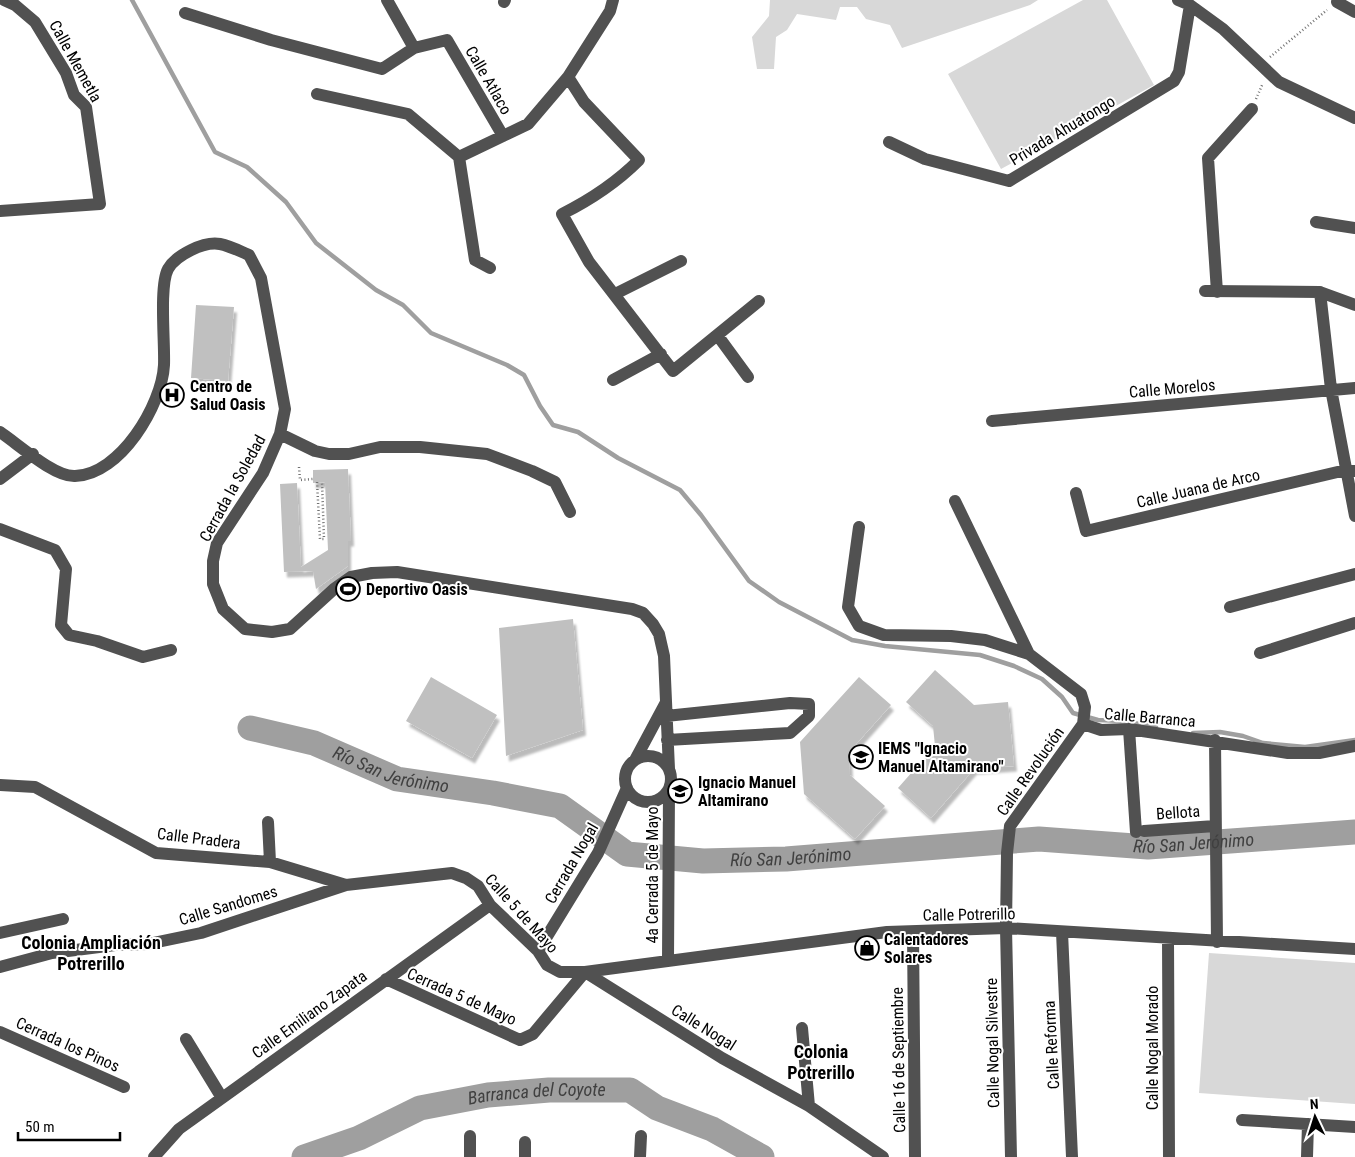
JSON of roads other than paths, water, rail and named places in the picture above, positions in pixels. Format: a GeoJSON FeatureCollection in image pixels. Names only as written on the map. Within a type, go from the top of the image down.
{"type":"FeatureCollection","features":[{"type":"Feature","properties":{"kind":"street","name":"Calle Memetla"},"geometry":{"type":"LineString","coordinates":[[0,211],[100,204],[86,107],[74,95],[66,73],[35,22],[15,5],[4,0]]}},
{"type":"Feature","properties":{"kind":"street"},"geometry":{"type":"LineString","coordinates":[[185,13],[271,40],[382,69],[414,48],[387,0]]}},
{"type":"Feature","properties":{"kind":"street"},"geometry":{"type":"LineString","coordinates":[[459,157],[528,124],[568,77],[610,11],[613,0]]}},
{"type":"Feature","properties":{"kind":"street"},"geometry":{"type":"LineString","coordinates":[[1338,1],[1355,12]]}},
{"type":"Feature","properties":{"kind":"street"},"geometry":{"type":"LineString","coordinates":[[1184,2],[1224,29],[1279,82],[1355,118]]}},
{"type":"Feature","properties":{"kind":"street","name":"Privada Ahuatongo"},"geometry":{"type":"LineString","coordinates":[[889,142],[925,159],[1009,181],[1174,81],[1179,72],[1184,2]]}},
{"type":"Feature","properties":{"kind":"street","name":"Calle Atlaco"},"geometry":{"type":"LineString","coordinates":[[414,48],[447,40],[503,136]]}},
{"type":"Feature","properties":{"kind":"street"},"geometry":{"type":"LineString","coordinates":[[568,77],[584,102],[639,160],[624,175],[585,203],[562,214],[588,262],[615,294],[673,372],[759,301]]}},
{"type":"Feature","properties":{"kind":"street"},"geometry":{"type":"LineString","coordinates":[[317,94],[408,114],[459,157],[475,260],[490,268]]}},
{"type":"Feature","properties":{"kind":"street"},"geometry":{"type":"LineString","coordinates":[[1252,109],[1208,158],[1212,292],[1320,292],[1355,305]]}},
{"type":"Feature","properties":{"kind":"street"},"geometry":{"type":"LineString","coordinates":[[1316,222],[1355,228]]}},
{"type":"Feature","properties":{"kind":"street","name":"Cerrada la Soledad"},"geometry":{"type":"LineString","coordinates":[[0,432],[54,470],[74,476],[103,468],[126,447],[145,420],[159,391],[164,366],[165,289],[168,270],[188,250],[219,243],[249,255],[261,278],[285,409],[280,434],[263,473],[217,543],[213,561],[213,584],[224,609],[245,629],[272,632],[290,629],[334,589],[351,577],[372,573],[397,572],[616,605],[642,613],[653,624],[659,634],[664,656],[669,769]]}},
{"type":"Feature","properties":{"kind":"street"},"geometry":{"type":"LineString","coordinates":[[615,294],[681,260]]}},
{"type":"Feature","properties":{"kind":"street"},"geometry":{"type":"LineString","coordinates":[[1320,292],[1331,389],[1350,471],[1355,516]]}},
{"type":"Feature","properties":{"kind":"street"},"geometry":{"type":"LineString","coordinates":[[718,336],[748,377]]}},
{"type":"Feature","properties":{"kind":"street"},"geometry":{"type":"LineString","coordinates":[[613,380],[661,354]]}},
{"type":"Feature","properties":{"kind":"street","name":"Calle Morelos"},"geometry":{"type":"LineString","coordinates":[[992,421],[1355,388]]}},
{"type":"Feature","properties":{"kind":"street"},"geometry":{"type":"LineString","coordinates":[[280,434],[315,451],[329,454],[349,454],[380,447],[420,447],[487,454],[555,482],[570,512]]}},
{"type":"Feature","properties":{"kind":"street"},"geometry":{"type":"LineString","coordinates":[[0,479],[33,454]]}},
{"type":"Feature","properties":{"kind":"street","name":"Calle Juana de Arco"},"geometry":{"type":"LineString","coordinates":[[1076,493],[1086,530],[1350,471]]}},
{"type":"Feature","properties":{"kind":"street"},"geometry":{"type":"LineString","coordinates":[[955,501],[1029,654]]}},
{"type":"Feature","properties":{"kind":"street"},"geometry":{"type":"LineString","coordinates":[[859,527],[848,608],[859,626],[884,635],[951,636],[985,640],[1029,654],[1081,694],[1085,707],[1083,724]]}},
{"type":"Feature","properties":{"kind":"street"},"geometry":{"type":"LineString","coordinates":[[0,529],[55,550],[66,569],[61,625],[69,635],[97,641],[143,657],[171,650]]}},
{"type":"Feature","properties":{"kind":"street"},"geometry":{"type":"LineString","coordinates":[[1230,607],[1355,574]]}},
{"type":"Feature","properties":{"kind":"street"},"geometry":{"type":"LineString","coordinates":[[1260,653],[1355,623]]}},
{"type":"Feature","properties":{"kind":"street"},"geometry":{"type":"LineString","coordinates":[[665,710],[790,703],[809,704],[809,716],[790,733],[667,740]]}},
{"type":"Feature","properties":{"kind":"street","name":"Cerrada la Soledad"},"geometry":{"type":"LineString","coordinates":[[635,760],[665,710]]}},
{"type":"Feature","properties":{"kind":"street","name":"Calle Barranca"},"geometry":{"type":"LineString","coordinates":[[1083,724],[1101,730],[1128,728],[1215,740],[1288,753],[1319,753],[1355,746]]}},
{"type":"Feature","properties":{"kind":"street","name":"Calle Revolución"},"geometry":{"type":"LineString","coordinates":[[1006,928],[1006,853],[1010,826],[1083,724]]}},
{"type":"Feature","properties":{"kind":"street","name":"Bellota"},"geometry":{"type":"LineString","coordinates":[[1128,728],[1140,831],[1215,828]]}},
{"type":"Feature","properties":{"kind":"street"},"geometry":{"type":"LineString","coordinates":[[1215,740],[1217,942]]}},
{"type":"Feature","properties":{"kind":"street"},"geometry":{"type":"LineString","coordinates":[[642,757],[658,758],[669,769],[671,779],[669,789],[658,799],[644,802],[631,795],[627,788],[626,772],[635,760],[642,757]]}},
{"type":"Feature","properties":{"kind":"street","name":"Calle Pradera"},"geometry":{"type":"LineString","coordinates":[[0,785],[35,787],[156,853],[270,862],[346,885]]}},
{"type":"Feature","properties":{"kind":"street","name":"Cerrada Nogal"},"geometry":{"type":"LineString","coordinates":[[538,951],[598,853],[627,788]]}},
{"type":"Feature","properties":{"kind":"street","name":"4a Cerrada 5 de Mayo"},"geometry":{"type":"LineString","coordinates":[[668,960],[669,789]]}},
{"type":"Feature","properties":{"kind":"street"},"geometry":{"type":"LineString","coordinates":[[268,822],[270,862]]}},
{"type":"Feature","properties":{"kind":"street","name":"Calle 5 de Mayo"},"geometry":{"type":"LineString","coordinates":[[346,885],[452,873],[466,878],[478,886],[490,905],[538,951],[546,965],[560,972],[585,972]]}},
{"type":"Feature","properties":{"kind":"street","name":"Calle Sandomes"},"geometry":{"type":"LineString","coordinates":[[0,966],[52,953],[115,945],[148,944],[201,933],[346,885]]}},
{"type":"Feature","properties":{"kind":"street","name":"Calle Emiliano Zapata"},"geometry":{"type":"LineString","coordinates":[[154,1157],[179,1129],[490,905]]}},
{"type":"Feature","properties":{"kind":"street"},"geometry":{"type":"LineString","coordinates":[[0,933],[63,919]]}},
{"type":"Feature","properties":{"kind":"street","name":"Calle Potrerillo"},"geometry":{"type":"LineString","coordinates":[[585,972],[887,932],[1006,928],[1355,949]]}},
{"type":"Feature","properties":{"kind":"street","name":"Calle Nogal Silvestre"},"geometry":{"type":"LineString","coordinates":[[1006,928],[1012,1157]]}},
{"type":"Feature","properties":{"kind":"street","name":"Calle 16 de Septiembre"},"geometry":{"type":"LineString","coordinates":[[913,932],[915,1157]]}},
{"type":"Feature","properties":{"kind":"street","name":"Calle Reforma"},"geometry":{"type":"LineString","coordinates":[[1062,932],[1072,1157]]}},
{"type":"Feature","properties":{"kind":"street","name":"Calle Nogal Morado"},"geometry":{"type":"LineString","coordinates":[[1168,939],[1168,1157]]}},
{"type":"Feature","properties":{"kind":"street","name":"Cerrada 5 de Mayo"},"geometry":{"type":"LineString","coordinates":[[386,979],[520,1040],[534,1034],[585,972]]}},
{"type":"Feature","properties":{"kind":"street","name":"Calle Nogal"},"geometry":{"type":"LineString","coordinates":[[585,972],[722,1058],[809,1106],[883,1157]]}},
{"type":"Feature","properties":{"kind":"street"},"geometry":{"type":"LineString","coordinates":[[802,1028],[809,1106]]}},
{"type":"Feature","properties":{"kind":"street","name":"Cerrada los Pinos"},"geometry":{"type":"LineString","coordinates":[[0,1032],[124,1087]]}},
{"type":"Feature","properties":{"kind":"street"},"geometry":{"type":"LineString","coordinates":[[186,1039],[222,1098]]}},
{"type":"Feature","properties":{"kind":"street"},"geometry":{"type":"LineString","coordinates":[[1242,1120],[1355,1127]]}},
{"type":"Feature","properties":{"kind":"street"},"geometry":{"type":"LineString","coordinates":[[1307,1157],[1308,1124]]}},
{"type":"Feature","properties":{"kind":"street"},"geometry":{"type":"LineString","coordinates":[[470,1136],[470,1157]]}},
{"type":"Feature","properties":{"kind":"street"},"geometry":{"type":"LineString","coordinates":[[640,1157],[641,1136]]}},
{"type":"Feature","properties":{"kind":"street"},"geometry":{"type":"LineString","coordinates":[[525,1142],[525,1157]]}},
{"type":"Feature","properties":{"kind":"waterway"},"geometry":{"type":"LineString","coordinates":[[132,0],[215,152],[247,167],[286,202],[316,243],[376,290],[403,305],[431,333],[507,365],[524,375],[540,406],[553,425],[578,432],[618,458],[680,490],[701,515],[749,581],[779,602],[852,640],[885,646],[980,655],[1014,666],[1042,679],[1062,697],[1073,713],[1098,720],[1123,721],[1156,727]]}},
{"type":"Feature","properties":{"kind":"waterway","name":"Río San Jerónimo"},"geometry":{"type":"LineString","coordinates":[[250,728],[314,743],[397,779],[493,793],[560,806],[627,854],[703,861],[786,859],[1039,839],[1148,847],[1355,832]]}},
{"type":"Feature","properties":{"kind":"waterway"},"geometry":{"type":"LineString","coordinates":[[1193,733],[1220,732],[1243,736],[1263,743],[1305,747],[1355,740]]}},
{"type":"Feature","properties":{"kind":"waterway","name":"Barranca del Coyote"},"geometry":{"type":"LineString","coordinates":[[304,1157],[359,1138],[420,1108],[488,1095],[549,1090],[630,1090],[657,1108],[712,1129],[762,1157]]}},
{"type":"Feature","properties":{"kind":"place","name":"Centro de Salud Oasis"},"geometry":{"type":"Point","coordinates":[172,395]}},
{"type":"Feature","properties":{"kind":"place","name":"Deportivo Oasis"},"geometry":{"type":"Point","coordinates":[348,589]}},
{"type":"Feature","properties":{"kind":"place","name":"IEMS \"Ignacio Manuel Altamirano\""},"geometry":{"type":"Point","coordinates":[861,757]}},
{"type":"Feature","properties":{"kind":"place","name":"Ignacio Manuel Altamirano"},"geometry":{"type":"Point","coordinates":[680,791]}},
{"type":"Feature","properties":{"kind":"place","name":"Calentadores Solares"},"geometry":{"type":"Point","coordinates":[867,948]}},
{"type":"Feature","properties":{"kind":"district","name":"Colonia Ampliación Potrerillo"},"geometry":{"type":"Point","coordinates":[91,953]}},
{"type":"Feature","properties":{"kind":"district","name":"Colonia Potrerillo"},"geometry":{"type":"Point","coordinates":[821,1062]}}]}
